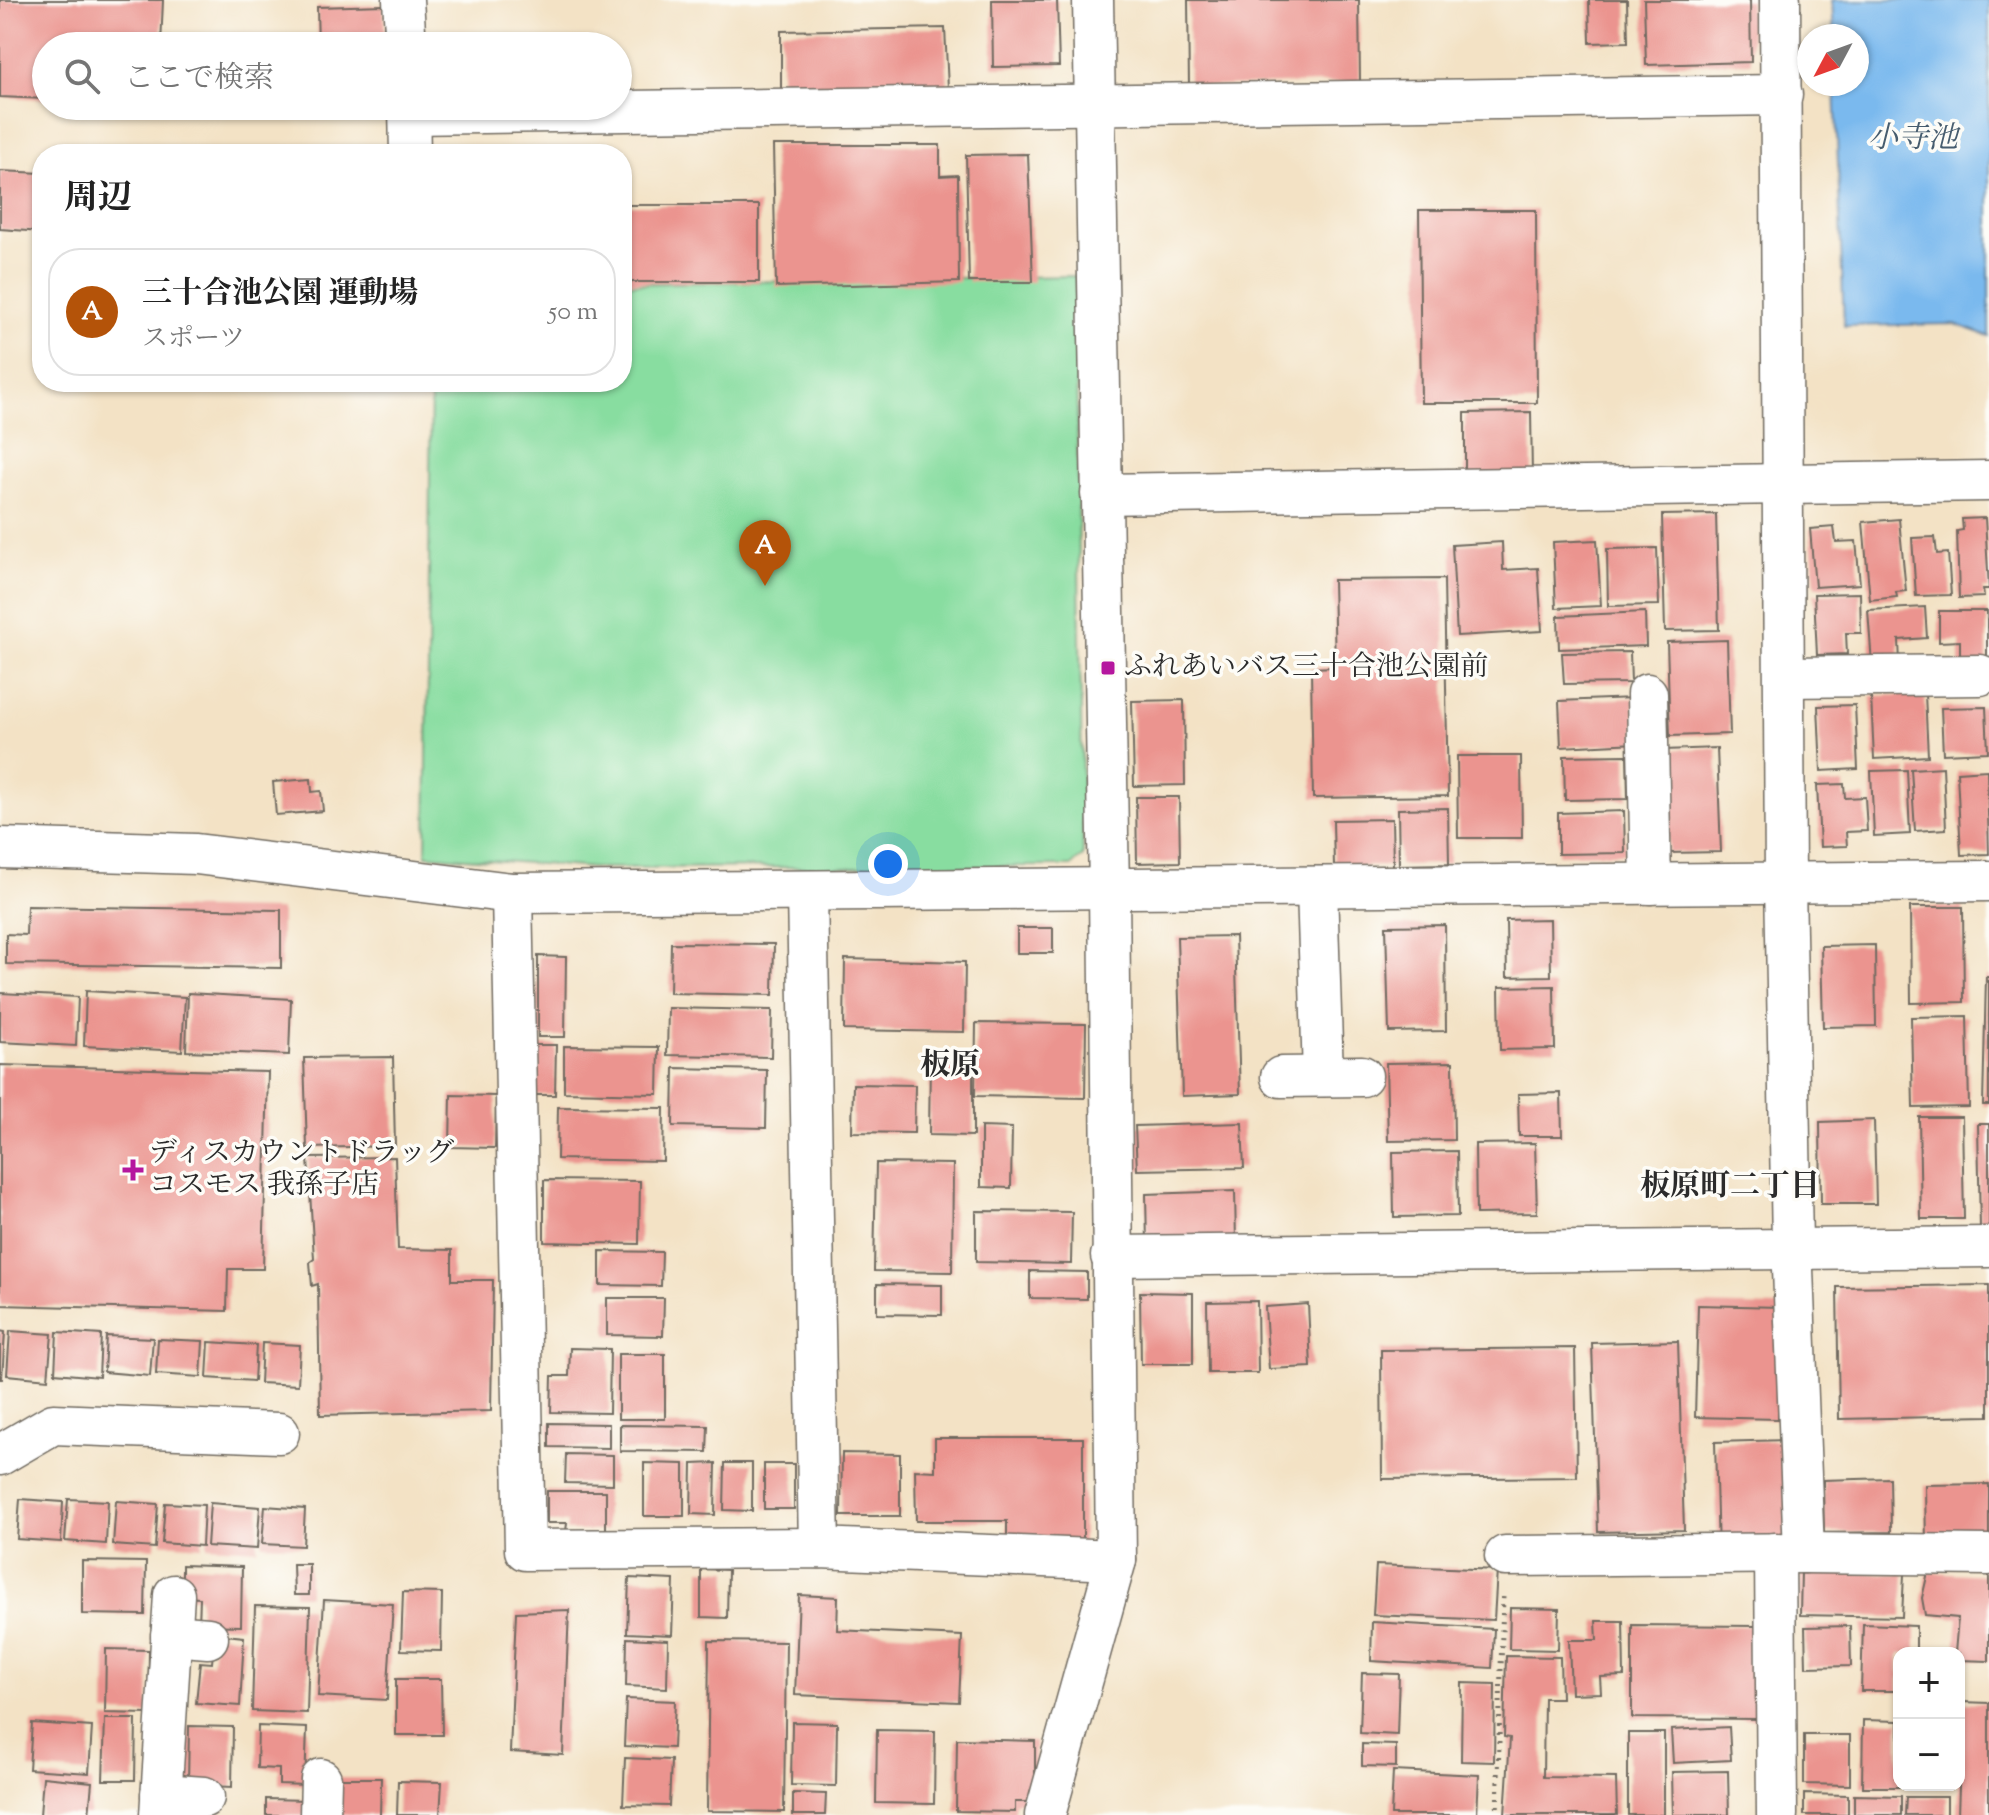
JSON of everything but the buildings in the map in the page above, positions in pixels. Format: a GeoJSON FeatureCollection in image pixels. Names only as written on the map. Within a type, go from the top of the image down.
{"type":"FeatureCollection","features":[{"type":"Feature","properties":{"kind":"street"},"geometry":{"type":"LineString","coordinates":[[403,0],[405,32]]}},
{"type":"Feature","properties":{"kind":"street"},"geometry":{"type":"LineString","coordinates":[[1045,1815],[1116,1560],[1109,890],[1093,0]]}},
{"type":"Feature","properties":{"kind":"street"},"geometry":{"type":"LineString","coordinates":[[1777,1815],[1789,1553],[1792,1249],[1785,883],[1780,0]]}},
{"type":"Feature","properties":{"kind":"street"},"geometry":{"type":"LineString","coordinates":[[632,109],[1094,106],[1782,95]]}},
{"type":"Feature","properties":{"kind":"street"},"geometry":{"type":"LineString","coordinates":[[409,120],[410,144]]}},
{"type":"Feature","properties":{"kind":"street"},"geometry":{"type":"LineString","coordinates":[[1101,494],[1989,481]]}},
{"type":"Feature","properties":{"kind":"street"},"geometry":{"type":"LineString","coordinates":[[1785,677],[1980,675]]}},
{"type":"Feature","properties":{"kind":"street"},"geometry":{"type":"LineString","coordinates":[[1647,694],[1651,884]]}},
{"type":"Feature","properties":{"kind":"street"},"geometry":{"type":"LineString","coordinates":[[0,848],[196,854],[512,893],[1989,881]]}},
{"type":"Feature","properties":{"kind":"street"},"geometry":{"type":"LineString","coordinates":[[1317,888],[1323,1076]]}},
{"type":"Feature","properties":{"kind":"street"},"geometry":{"type":"LineString","coordinates":[[807,892],[819,1548]]}},
{"type":"Feature","properties":{"kind":"street"},"geometry":{"type":"LineString","coordinates":[[512,893],[525,1550],[819,1548],[1116,1560]]}},
{"type":"Feature","properties":{"kind":"street"},"geometry":{"type":"LineString","coordinates":[[1281,1077],[1362,1076]]}},
{"type":"Feature","properties":{"kind":"street"},"geometry":{"type":"LineString","coordinates":[[1111,1256],[1989,1247]]}},
{"type":"Feature","properties":{"kind":"street"},"geometry":{"type":"LineString","coordinates":[[0,1455],[53,1424],[279,1433]]}},
{"type":"Feature","properties":{"kind":"street"},"geometry":{"type":"LineString","coordinates":[[1505,1556],[1789,1553],[1989,1555]]}},
{"type":"Feature","properties":{"kind":"street"},"geometry":{"type":"LineString","coordinates":[[174,1595],[190,1636],[160,1805],[204,1797]]}},
{"type":"Feature","properties":{"kind":"path"},"geometry":{"type":"LineString","coordinates":[[1497,1815],[1505,1556]]}},
{"type":"Feature","properties":{"kind":"green space"},"geometry":{"type":"Polygon","coordinates":[[[1075,276],[1083,856],[1071,866],[593,868],[426,855],[431,392],[632,392],[632,284],[1075,276]]]}},
{"type":"Feature","properties":{"kind":"water","name":"小寺池"},"geometry":{"type":"Polygon","coordinates":[[[1832,0],[1989,0],[1989,336],[1955,324],[1844,326],[1835,96],[1869,96],[1869,24],[1833,24],[1832,0]]]}},
{"type":"Feature","properties":{"kind":"place","name":"三十合池公園 運動場"},"geometry":{"type":"Point","coordinates":[765,586]}},
{"type":"Feature","properties":{"kind":"place","name":"ふれあいバス三十合池公園前"},"geometry":{"type":"Point","coordinates":[1108,668]}},
{"type":"Feature","properties":{"kind":"place","name":"ディスカウントドラッグ コスモス 我孫子店"},"geometry":{"type":"Point","coordinates":[133,1170]}},
{"type":"Feature","properties":{"kind":"district","name":"板原"},"geometry":{"type":"Point","coordinates":[950,1066]}},
{"type":"Feature","properties":{"kind":"district","name":"板原町二丁目"},"geometry":{"type":"Point","coordinates":[1730,1187]}}]}
